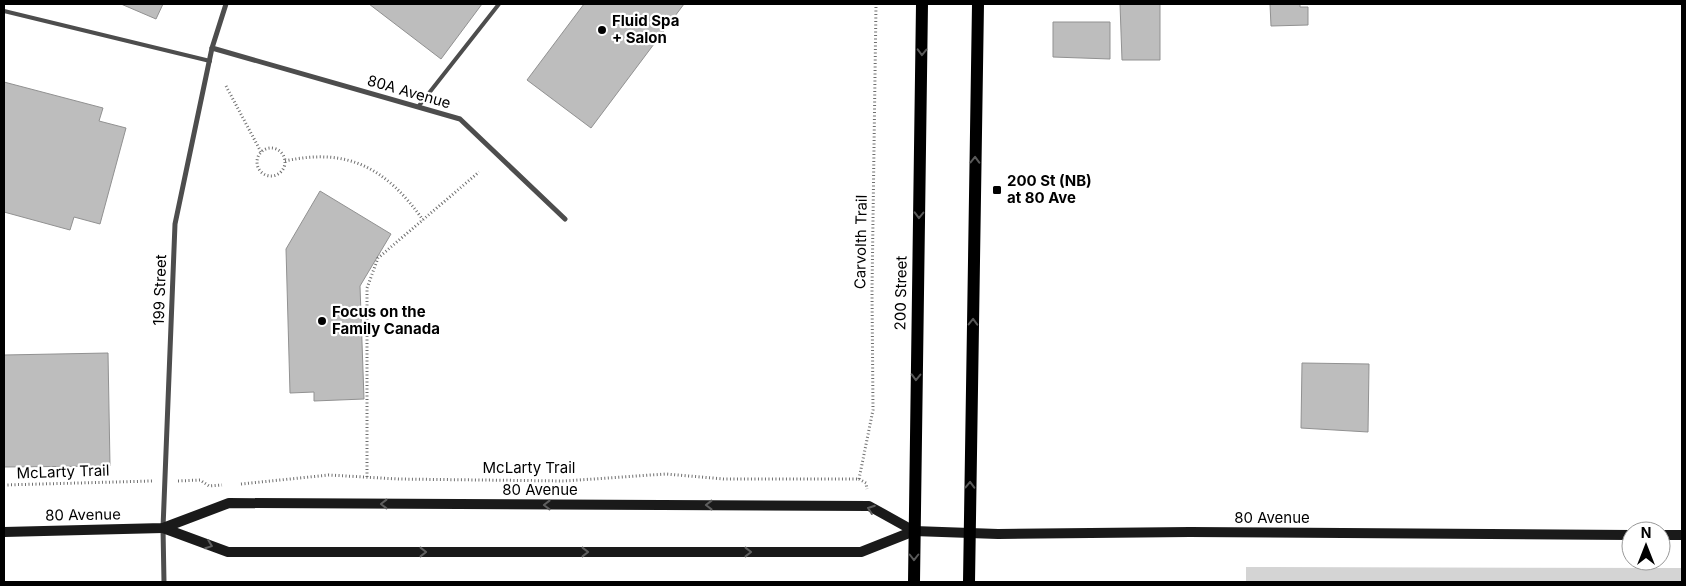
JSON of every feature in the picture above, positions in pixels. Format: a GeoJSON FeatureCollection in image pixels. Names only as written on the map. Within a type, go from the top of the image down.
{"type":"FeatureCollection","features":[{"type":"Feature","properties":{"kind":"main road","name":"200 Street"},"geometry":{"type":"LineString","coordinates":[[914,582],[922,4]]}},
{"type":"Feature","properties":{"kind":"main road"},"geometry":{"type":"LineString","coordinates":[[969,582],[978,4]]}},
{"type":"Feature","properties":{"kind":"main road","name":"80 Avenue"},"geometry":{"type":"LineString","coordinates":[[4,532],[163,528],[229,503],[868,506],[914,531]]}},
{"type":"Feature","properties":{"kind":"main road","name":"80 Avenue"},"geometry":{"type":"LineString","coordinates":[[163,528],[228,552],[860,552],[914,531],[970,533],[1621,535]]}},
{"type":"Feature","properties":{"kind":"street","name":"199 Street"},"geometry":{"type":"LineString","coordinates":[[164,582],[163,528],[175,224],[212,48],[226,4]]}},
{"type":"Feature","properties":{"kind":"street","name":"80A Avenue"},"geometry":{"type":"LineString","coordinates":[[212,48],[460,119],[565,218]]}},
{"type":"Feature","properties":{"kind":"lane"},"geometry":{"type":"LineString","coordinates":[[418,107],[500,4]]}},
{"type":"Feature","properties":{"kind":"lane"},"geometry":{"type":"LineString","coordinates":[[4,11],[210,61]]}},
{"type":"Feature","properties":{"kind":"path","name":"Carvolth Trail"},"geometry":{"type":"LineString","coordinates":[[859,479],[873,410],[872,291],[876,4]]}},
{"type":"Feature","properties":{"kind":"path"},"geometry":{"type":"LineString","coordinates":[[226,86],[261,152]]}},
{"type":"Feature","properties":{"kind":"path"},"geometry":{"type":"LineString","coordinates":[[270,148],[278,150],[286,161],[280,174],[271,177],[262,174],[256,165],[261,152],[270,148]]}},
{"type":"Feature","properties":{"kind":"path"},"geometry":{"type":"LineString","coordinates":[[286,161],[326,157],[342,158],[371,168],[391,181],[423,220]]}},
{"type":"Feature","properties":{"kind":"path"},"geometry":{"type":"LineString","coordinates":[[367,477],[367,288],[378,258],[479,172]]}},
{"type":"Feature","properties":{"kind":"path","name":"McLarty Trail"},"geometry":{"type":"LineString","coordinates":[[236,484],[329,475],[564,482],[666,474],[724,479],[859,479]]}},
{"type":"Feature","properties":{"kind":"path"},"geometry":{"type":"LineString","coordinates":[[859,479],[866,483]]}},
{"type":"Feature","properties":{"kind":"path"},"geometry":{"type":"LineString","coordinates":[[200,480],[209,486],[226,485]]}},
{"type":"Feature","properties":{"kind":"path","name":"McLarty Trail"},"geometry":{"type":"LineString","coordinates":[[4,486],[122,482]]}},
{"type":"Feature","properties":{"kind":"shaded area"},"geometry":{"type":"Polygon","coordinates":[[[1246,567],[1621,568],[1621,571],[1671,571],[1671,568],[1682,568],[1682,582],[1246,582],[1246,567]]]}},
{"type":"Feature","properties":{"kind":"building"},"geometry":{"type":"Polygon","coordinates":[[[121,4],[163,4],[156,19],[121,4]]]}},
{"type":"Feature","properties":{"kind":"building"},"geometry":{"type":"Polygon","coordinates":[[[369,4],[482,4],[441,59],[369,4]]]}},
{"type":"Feature","properties":{"kind":"building"},"geometry":{"type":"Polygon","coordinates":[[[584,4],[684,4],[591,128],[527,80],[584,4]]]}},
{"type":"Feature","properties":{"kind":"building"},"geometry":{"type":"Polygon","coordinates":[[[1120,4],[1160,4],[1160,60],[1122,60],[1120,4]]]}},
{"type":"Feature","properties":{"kind":"building"},"geometry":{"type":"Polygon","coordinates":[[[1270,4],[1300,4],[1300,7],[1308,7],[1308,25],[1271,26],[1270,4]]]}},
{"type":"Feature","properties":{"kind":"building"},"geometry":{"type":"Polygon","coordinates":[[[1053,22],[1110,22],[1110,59],[1053,57],[1053,22]]]}},
{"type":"Feature","properties":{"kind":"building"},"geometry":{"type":"Polygon","coordinates":[[[4,82],[103,108],[99,121],[126,128],[100,224],[74,217],[70,230],[4,212],[4,82]]]}},
{"type":"Feature","properties":{"kind":"building"},"geometry":{"type":"Polygon","coordinates":[[[320,191],[391,234],[360,286],[364,399],[314,401],[314,392],[290,393],[286,249],[320,191]]]}},
{"type":"Feature","properties":{"kind":"building"},"geometry":{"type":"Polygon","coordinates":[[[108,353],[110,466],[4,467],[4,355],[108,353]]]}},
{"type":"Feature","properties":{"kind":"building"},"geometry":{"type":"Polygon","coordinates":[[[1302,363],[1369,364],[1368,432],[1301,428],[1302,363]]]}},
{"type":"Feature","properties":{"kind":"place","name":"Fluid Spa + Salon"},"geometry":{"type":"Point","coordinates":[602,30]}},
{"type":"Feature","properties":{"kind":"place","name":"200 St (NB) at 80 Ave"},"geometry":{"type":"Point","coordinates":[997,190]}},
{"type":"Feature","properties":{"kind":"place","name":"Focus on the Family Canada"},"geometry":{"type":"Point","coordinates":[322,321]}}]}
